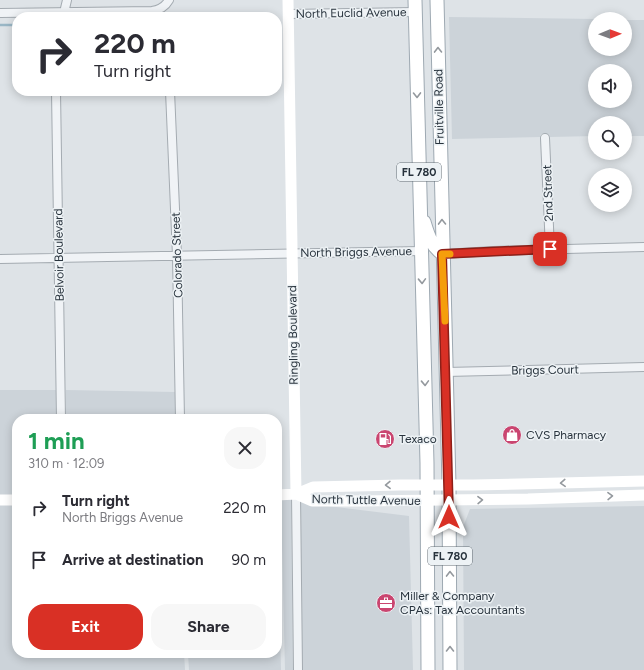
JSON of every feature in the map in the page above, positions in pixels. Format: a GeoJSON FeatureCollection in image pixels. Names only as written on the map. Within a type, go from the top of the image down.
{"type":"FeatureCollection","features":[{"type":"Feature","properties":{"kind":"main road","name":"Ringling Boulevard"},"geometry":{"type":"LineString","coordinates":[[288,0],[296,494]]}},
{"type":"Feature","properties":{"kind":"main road","name":"Fruitville Road"},"geometry":{"type":"LineString","coordinates":[[436,0],[449,485],[450,670]]}},
{"type":"Feature","properties":{"kind":"main road","name":"Fruitville Road"},"geometry":{"type":"LineString","coordinates":[[415,6],[427,485],[428,670]]}},
{"type":"Feature","properties":{"kind":"main road"},"geometry":{"type":"LineString","coordinates":[[420,207],[428,236],[435,249],[442,254]]}},
{"type":"Feature","properties":{"kind":"main road","name":"North Tuttle Avenue"},"geometry":{"type":"LineString","coordinates":[[296,494],[313,486],[644,481]]}},
{"type":"Feature","properties":{"kind":"main road"},"geometry":{"type":"LineString","coordinates":[[282,495],[296,494]]}},
{"type":"Feature","properties":{"kind":"main road","name":"North Tuttle Avenue"},"geometry":{"type":"LineString","coordinates":[[296,494],[312,501],[427,501],[644,495]]}},
{"type":"Feature","properties":{"kind":"main road"},"geometry":{"type":"LineString","coordinates":[[0,500],[12,500]]}},
{"type":"Feature","properties":{"kind":"street"},"geometry":{"type":"LineString","coordinates":[[64,12],[67,0]]}},
{"type":"Feature","properties":{"kind":"street"},"geometry":{"type":"LineString","coordinates":[[123,12],[152,11],[162,8],[169,0]]}},
{"type":"Feature","properties":{"kind":"street","name":"North Euclid Avenue"},"geometry":{"type":"LineString","coordinates":[[288,14],[415,6]]}},
{"type":"Feature","properties":{"kind":"street"},"geometry":{"type":"LineString","coordinates":[[0,13],[12,13]]}},
{"type":"Feature","properties":{"kind":"street","name":"Belvoir Boulevard"},"geometry":{"type":"LineString","coordinates":[[56,96],[61,414]]}},
{"type":"Feature","properties":{"kind":"street","name":"Colorado Street"},"geometry":{"type":"LineString","coordinates":[[170,96],[177,256],[180,414]]}},
{"type":"Feature","properties":{"kind":"street","name":"2nd Street"},"geometry":{"type":"LineString","coordinates":[[545,138],[550,249]]}},
{"type":"Feature","properties":{"kind":"street"},"geometry":{"type":"LineString","coordinates":[[442,254],[550,249],[644,247]]}},
{"type":"Feature","properties":{"kind":"street","name":"North Briggs Avenue"},"geometry":{"type":"LineString","coordinates":[[0,259],[421,251]]}},
{"type":"Feature","properties":{"kind":"street","name":"Briggs Court"},"geometry":{"type":"LineString","coordinates":[[446,372],[644,367]]}},
{"type":"Feature","properties":{"kind":"street","name":"Ringling Boulevard"},"geometry":{"type":"LineString","coordinates":[[296,494],[298,670]]}},
{"type":"Feature","properties":{"kind":"shaded area"},"geometry":{"type":"Polygon","coordinates":[[[449,17],[588,19],[588,56],[632,56],[632,20],[644,20],[644,136],[632,136],[632,116],[588,116],[588,136],[550,137],[549,134],[541,134],[540,137],[452,139],[449,17]]]}},
{"type":"Feature","properties":{"kind":"shaded area"},"geometry":{"type":"Polygon","coordinates":[[[0,390],[56,390],[56,414],[12,414],[12,496],[0,496],[0,390]]]}},
{"type":"Feature","properties":{"kind":"shaded area"},"geometry":{"type":"Polygon","coordinates":[[[66,390],[175,392],[175,414],[66,414],[66,390]]]}},
{"type":"Feature","properties":{"kind":"shaded area"},"geometry":{"type":"Polygon","coordinates":[[[291,498],[293,670],[285,670],[282,499],[291,498]]]}},
{"type":"Feature","properties":{"kind":"shaded area"},"geometry":{"type":"Polygon","coordinates":[[[300,501],[320,505],[409,516],[413,670],[302,670],[300,501]]]}},
{"type":"Feature","properties":{"kind":"shaded area"},"geometry":{"type":"Polygon","coordinates":[[[0,504],[12,504],[12,658],[184,658],[185,670],[0,670],[0,504]]]}},
{"type":"Feature","properties":{"kind":"shaded area"},"geometry":{"type":"Polygon","coordinates":[[[644,506],[644,670],[464,670],[463,527],[470,509],[644,506]]]}},
{"type":"Feature","properties":{"kind":"shaded area"},"geometry":{"type":"Polygon","coordinates":[[[188,658],[281,658],[281,670],[189,670],[188,658]]]}},
{"type":"Feature","properties":{"kind":"waterway"},"geometry":{"type":"LineString","coordinates":[[0,25],[12,25]]}},
{"type":"Feature","properties":{"kind":"slow traffic"},"geometry":{"type":"LineString","coordinates":[[445,321],[442,254],[450,254]]}},
{"type":"Feature","properties":{"kind":"place","name":"CVS Pharmacy"},"geometry":{"type":"Point","coordinates":[512,435]}},
{"type":"Feature","properties":{"kind":"place","name":"Texaco"},"geometry":{"type":"Point","coordinates":[385,439]}},
{"type":"Feature","properties":{"kind":"place","name":"Miller & Company CPAs: Tax Accountants"},"geometry":{"type":"Point","coordinates":[386,603]}},
{"type":"Feature","properties":{"kind":"route"},"geometry":{"type":"LineString","coordinates":[[449,517],[442,254],[550,249]]}}]}
